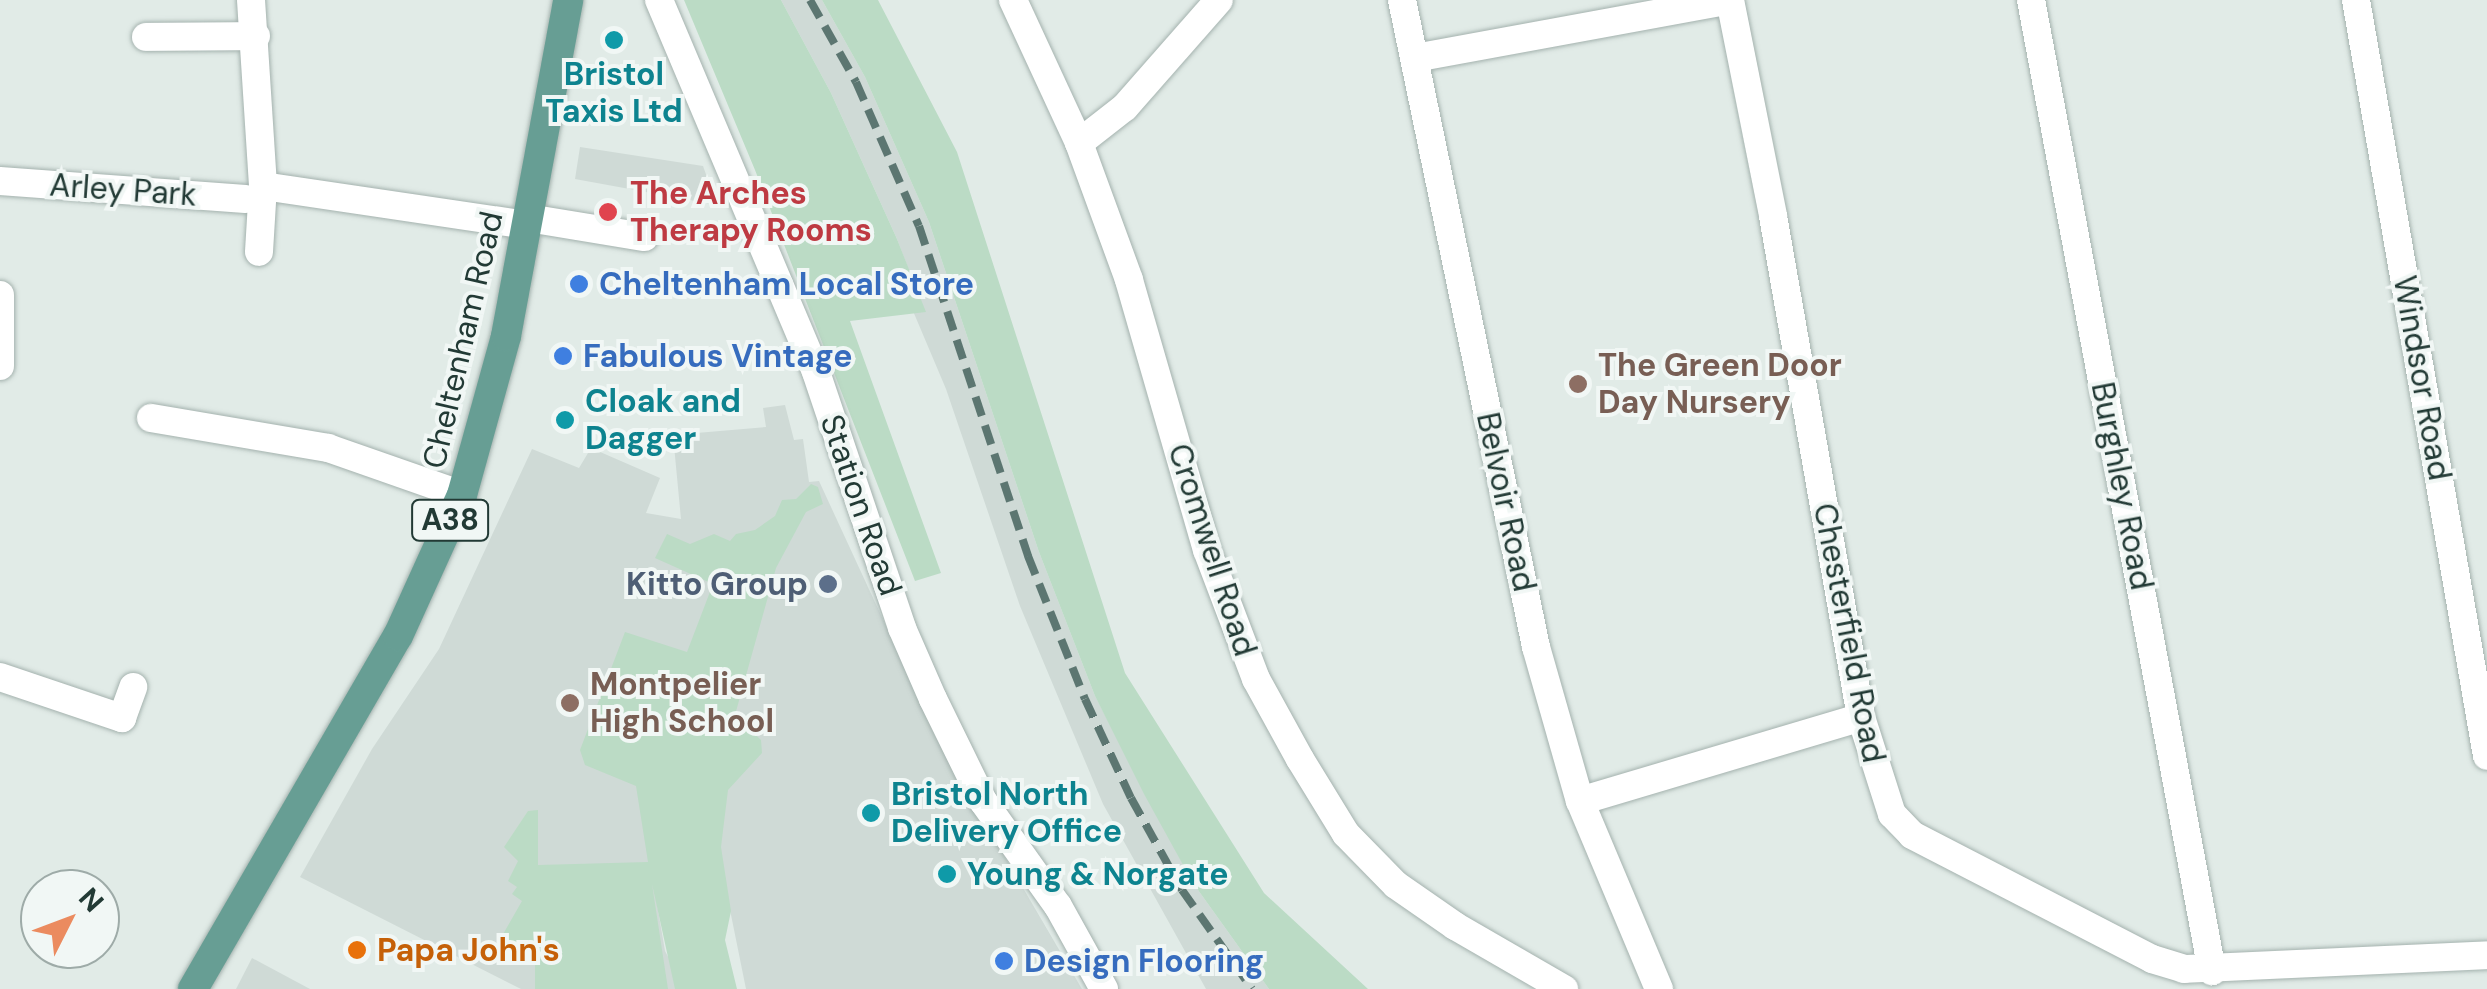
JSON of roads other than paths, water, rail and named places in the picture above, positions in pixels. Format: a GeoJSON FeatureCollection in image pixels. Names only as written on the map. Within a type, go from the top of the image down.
{"type":"FeatureCollection","features":[{"type":"Feature","properties":{"kind":"main road","name":"Cheltenham Road"},"geometry":{"type":"LineString","coordinates":[[193,989],[398,636],[462,495],[506,336],[568,0]]}},
{"type":"Feature","properties":{"kind":"street"},"geometry":{"type":"LineString","coordinates":[[250,0],[256,36],[254,193],[260,252]]}},
{"type":"Feature","properties":{"kind":"street","name":"Station Road"},"geometry":{"type":"LineString","coordinates":[[659,0],[816,372],[902,628],[933,699],[982,801],[1058,906],[1104,989]]}},
{"type":"Feature","properties":{"kind":"street","name":"Cromwell Road"},"geometry":{"type":"LineString","coordinates":[[1013,0],[1079,143],[1129,280],[1206,550],[1256,679],[1300,759],[1346,834],[1396,884],[1455,926],[1564,989]]}},
{"type":"Feature","properties":{"kind":"street"},"geometry":{"type":"LineString","coordinates":[[1079,143],[1124,107],[1219,0]]}},
{"type":"Feature","properties":{"kind":"street","name":"Belvoir Road"},"geometry":{"type":"LineString","coordinates":[[1402,0],[1536,647],[1580,801],[1658,989]]}},
{"type":"Feature","properties":{"kind":"street"},"geometry":{"type":"LineString","coordinates":[[1416,58],[1730,0]]}},
{"type":"Feature","properties":{"kind":"street","name":"Chesterfield Road"},"geometry":{"type":"LineString","coordinates":[[1730,0],[1773,216],[1861,717],[1885,802],[1912,835],[2152,959],[2184,970],[2212,972],[2487,955]]}},
{"type":"Feature","properties":{"kind":"street","name":"Burghley Road"},"geometry":{"type":"LineString","coordinates":[[2031,0],[2212,972]]}},
{"type":"Feature","properties":{"kind":"street","name":"Windsor Road"},"geometry":{"type":"LineString","coordinates":[[2356,0],[2487,756]]}},
{"type":"Feature","properties":{"kind":"street"},"geometry":{"type":"LineString","coordinates":[[146,37],[256,36]]}},
{"type":"Feature","properties":{"kind":"street","name":"Arley Park"},"geometry":{"type":"LineString","coordinates":[[0,181],[254,193],[644,237]]}},
{"type":"Feature","properties":{"kind":"street"},"geometry":{"type":"LineString","coordinates":[[0,295],[0,366]]}},
{"type":"Feature","properties":{"kind":"street"},"geometry":{"type":"LineString","coordinates":[[150,418],[328,448],[462,495]]}},
{"type":"Feature","properties":{"kind":"street"},"geometry":{"type":"LineString","coordinates":[[0,677],[122,718],[133,688]]}},
{"type":"Feature","properties":{"kind":"street"},"geometry":{"type":"LineString","coordinates":[[1580,801],[1861,717]]}},
{"type":"Feature","properties":{"kind":"railway"},"geometry":{"type":"LineString","coordinates":[[810,0],[856,82],[919,226],[1028,556],[1085,699],[1131,798],[1182,890],[1252,989]]}},
{"type":"Feature","properties":{"kind":"place","name":"Bristol Taxis Ltd"},"geometry":{"type":"Point","coordinates":[614,40]}},
{"type":"Feature","properties":{"kind":"place","name":"The Arches Therapy Rooms"},"geometry":{"type":"Point","coordinates":[608,212]}},
{"type":"Feature","properties":{"kind":"place","name":"Cheltenham Local Store"},"geometry":{"type":"Point","coordinates":[579,284]}},
{"type":"Feature","properties":{"kind":"place","name":"Fabulous Vintage"},"geometry":{"type":"Point","coordinates":[563,356]}},
{"type":"Feature","properties":{"kind":"place","name":"The Green Door Day Nursery"},"geometry":{"type":"Point","coordinates":[1578,384]}},
{"type":"Feature","properties":{"kind":"place","name":"Cloak and Dagger"},"geometry":{"type":"Point","coordinates":[565,420]}},
{"type":"Feature","properties":{"kind":"place","name":"Kitto Group"},"geometry":{"type":"Point","coordinates":[828,584]}},
{"type":"Feature","properties":{"kind":"place","name":"Montpelier High School"},"geometry":{"type":"Point","coordinates":[570,703]}},
{"type":"Feature","properties":{"kind":"place","name":"Bristol North Delivery Office"},"geometry":{"type":"Point","coordinates":[871,813]}},
{"type":"Feature","properties":{"kind":"place","name":"Young & Norgate"},"geometry":{"type":"Point","coordinates":[947,874]}},
{"type":"Feature","properties":{"kind":"place","name":"Papa John's"},"geometry":{"type":"Point","coordinates":[357,950]}},
{"type":"Feature","properties":{"kind":"place","name":"Design Flooring"},"geometry":{"type":"Point","coordinates":[1004,961]}}]}
